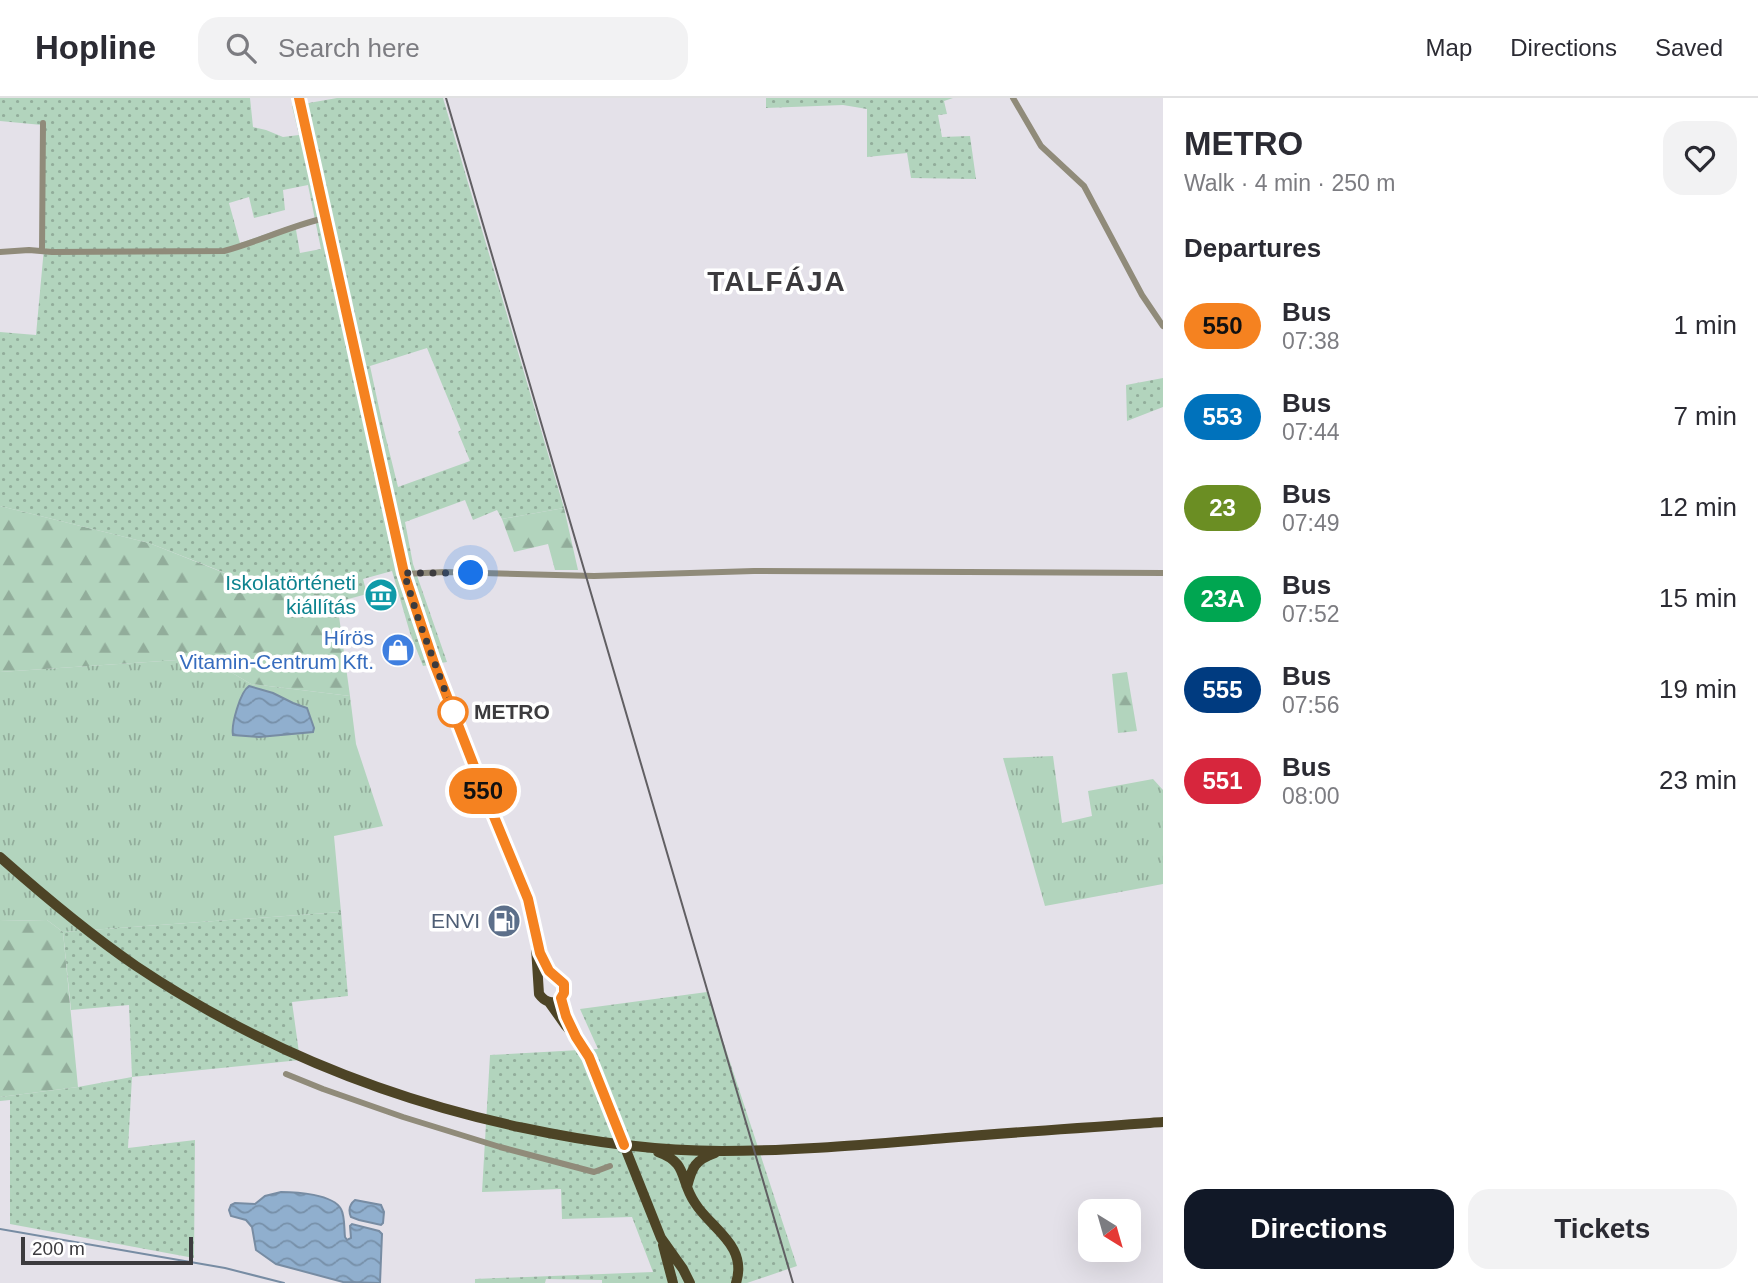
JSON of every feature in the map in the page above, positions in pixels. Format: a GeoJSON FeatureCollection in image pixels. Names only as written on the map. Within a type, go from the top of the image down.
{"type":"FeatureCollection","features":[{"type":"Feature","properties":{"kind":"main road"},"geometry":{"type":"LineString","coordinates":[[299,98],[404,573],[434,663],[528,899],[541,997],[549,1002],[576,1037]]}},
{"type":"Feature","properties":{"kind":"main road"},"geometry":{"type":"LineString","coordinates":[[0,857],[73,919],[136,965],[184,996],[274,1045],[356,1080],[497,1123],[597,1142],[643,1147],[782,1151],[1163,1122]]}},
{"type":"Feature","properties":{"kind":"main road"},"geometry":{"type":"LineString","coordinates":[[535,936],[545,965],[564,984],[561,998],[556,1002],[549,1002]]}},
{"type":"Feature","properties":{"kind":"main road"},"geometry":{"type":"LineString","coordinates":[[539,985],[545,978],[555,976]]}},
{"type":"Feature","properties":{"kind":"main road"},"geometry":{"type":"LineString","coordinates":[[561,998],[576,1037],[589,1057],[661,1238],[673,1283]]}},
{"type":"Feature","properties":{"kind":"main road"},"geometry":{"type":"LineString","coordinates":[[643,1147],[670,1156],[677,1162],[695,1205],[733,1248],[737,1266],[736,1283]]}},
{"type":"Feature","properties":{"kind":"main road"},"geometry":{"type":"LineString","coordinates":[[685,1150],[687,1188]]}},
{"type":"Feature","properties":{"kind":"main road"},"geometry":{"type":"LineString","coordinates":[[687,1188],[696,1163],[703,1157],[724,1151]]}},
{"type":"Feature","properties":{"kind":"main road"},"geometry":{"type":"LineString","coordinates":[[661,1238],[690,1283]]}},
{"type":"Feature","properties":{"kind":"main road"},"geometry":{"type":"LineString","coordinates":[[728,1283],[737,1266]]}},
{"type":"Feature","properties":{"kind":"main road"},"geometry":{"type":"LineString","coordinates":[[683,1269],[699,1283]]}},
{"type":"Feature","properties":{"kind":"street"},"geometry":{"type":"LineString","coordinates":[[1013,98],[1041,146],[1084,186],[1142,295],[1163,326]]}},
{"type":"Feature","properties":{"kind":"street"},"geometry":{"type":"LineString","coordinates":[[41,251],[43,123]]}},
{"type":"Feature","properties":{"kind":"street"},"geometry":{"type":"LineString","coordinates":[[0,252],[224,251],[325,218]]}},
{"type":"Feature","properties":{"kind":"street"},"geometry":{"type":"LineString","coordinates":[[404,573],[594,576],[754,571],[1163,573]]}},
{"type":"Feature","properties":{"kind":"street"},"geometry":{"type":"LineString","coordinates":[[286,1074],[402,1117],[500,1147],[594,1172],[610,1166]]}},
{"type":"Feature","properties":{"kind":"green space"},"geometry":{"type":"Polygon","coordinates":[[[0,98],[250,98],[253,127],[283,137],[299,135],[292,106],[337,98],[443,98],[564,508],[502,519],[497,510],[473,520],[465,500],[405,522],[413,564],[447,662],[423,666],[410,633],[392,571],[363,579],[367,594],[337,602],[333,580],[233,576],[149,543],[0,506],[0,332],[36,335],[44,248],[42,125],[0,121],[0,98]],[[308,185],[283,190],[285,210],[254,218],[249,197],[229,203],[240,243],[295,224],[300,253],[321,249],[308,185]],[[427,348],[370,366],[398,487],[470,461],[458,432],[461,430],[427,348]]]}},
{"type":"Feature","properties":{"kind":"green space"},"geometry":{"type":"Polygon","coordinates":[[[766,98],[953,98],[944,101],[947,114],[938,115],[942,137],[970,136],[976,179],[911,178],[907,153],[867,157],[867,109],[843,105],[766,108],[766,98]]]}},
{"type":"Feature","properties":{"kind":"green space"},"geometry":{"type":"Polygon","coordinates":[[[1163,378],[1163,407],[1127,421],[1126,385],[1163,378]]]}},
{"type":"Feature","properties":{"kind":"green space"},"geometry":{"type":"Polygon","coordinates":[[[0,506],[149,543],[232,576],[334,580],[350,696],[251,684],[207,658],[0,672],[0,506]]]}},
{"type":"Feature","properties":{"kind":"green space"},"geometry":{"type":"Polygon","coordinates":[[[564,508],[578,570],[555,570],[548,544],[514,552],[502,519],[564,508]]]}},
{"type":"Feature","properties":{"kind":"green space"},"geometry":{"type":"Polygon","coordinates":[[[207,658],[251,684],[350,696],[356,744],[383,826],[334,836],[341,912],[63,932],[47,920],[0,921],[0,672],[207,658]]]}},
{"type":"Feature","properties":{"kind":"green space"},"geometry":{"type":"Polygon","coordinates":[[[1127,672],[1137,731],[1118,733],[1112,674],[1127,672]]]}},
{"type":"Feature","properties":{"kind":"green space"},"geometry":{"type":"Polygon","coordinates":[[[1053,756],[1062,823],[1092,816],[1088,791],[1153,779],[1163,790],[1163,884],[1045,906],[1003,758],[1053,756]]]}},
{"type":"Feature","properties":{"kind":"green space"},"geometry":{"type":"Polygon","coordinates":[[[341,912],[348,996],[292,1002],[300,1060],[132,1077],[129,1005],[71,1010],[63,932],[341,912]]]}},
{"type":"Feature","properties":{"kind":"green space"},"geometry":{"type":"Polygon","coordinates":[[[47,920],[63,932],[78,1087],[0,1097],[0,921],[47,920]]]}},
{"type":"Feature","properties":{"kind":"green space"},"geometry":{"type":"Polygon","coordinates":[[[707,992],[797,1266],[747,1283],[602,1283],[602,1280],[546,1279],[545,1283],[475,1283],[475,1279],[653,1272],[632,1217],[562,1219],[561,1189],[482,1192],[490,1055],[598,1049],[580,1009],[707,992]]]}},
{"type":"Feature","properties":{"kind":"green space"},"geometry":{"type":"Polygon","coordinates":[[[132,1077],[128,1148],[195,1140],[194,1258],[10,1224],[10,1100],[0,1101],[0,1097],[132,1077]]]}},
{"type":"Feature","properties":{"kind":"water"},"geometry":{"type":"Polygon","coordinates":[[[249,686],[307,708],[313,732],[259,737],[233,735],[237,709],[249,686]]]}},
{"type":"Feature","properties":{"kind":"water"},"geometry":{"type":"Polygon","coordinates":[[[281,1192],[314,1195],[337,1204],[344,1219],[347,1240],[351,1238],[352,1224],[379,1231],[382,1234],[380,1283],[343,1282],[276,1264],[256,1250],[252,1227],[246,1220],[231,1216],[231,1205],[255,1204],[265,1196],[281,1192]]]}},
{"type":"Feature","properties":{"kind":"water"},"geometry":{"type":"Polygon","coordinates":[[[355,1200],[381,1205],[384,1212],[383,1223],[381,1225],[351,1217],[350,1207],[355,1200]]]}},
{"type":"Feature","properties":{"kind":"waterway"},"geometry":{"type":"LineString","coordinates":[[0,1229],[225,1268],[284,1283]]}},
{"type":"Feature","properties":{"kind":"railway"},"geometry":{"type":"LineString","coordinates":[[446,98],[793,1283]]}},
{"type":"Feature","properties":{"kind":"bus line","name":"550"},"geometry":{"type":"LineString","coordinates":[[299,98],[404,573],[434,663],[528,899],[540,953],[549,971],[564,984],[561,998],[564,1011],[589,1057],[624,1145]]}},
{"type":"Feature","properties":{"kind":"place","name":"Iskolatörténeti kiállítás"},"geometry":{"type":"Point","coordinates":[381,595]}},
{"type":"Feature","properties":{"kind":"place","name":"Hírös Vitamin-Centrum Kft."},"geometry":{"type":"Point","coordinates":[398,650]}},
{"type":"Feature","properties":{"kind":"place","name":"METRO"},"geometry":{"type":"Point","coordinates":[453,712]}},
{"type":"Feature","properties":{"kind":"place","name":"ENVI"},"geometry":{"type":"Point","coordinates":[504,921]}},
{"type":"Feature","properties":{"kind":"district","name":"TALFÁJA"},"geometry":{"type":"Point","coordinates":[777,281]}},
{"type":"Feature","properties":{"kind":"route"},"geometry":{"type":"LineString","coordinates":[[453,712],[404,573],[471,573]]}}]}
